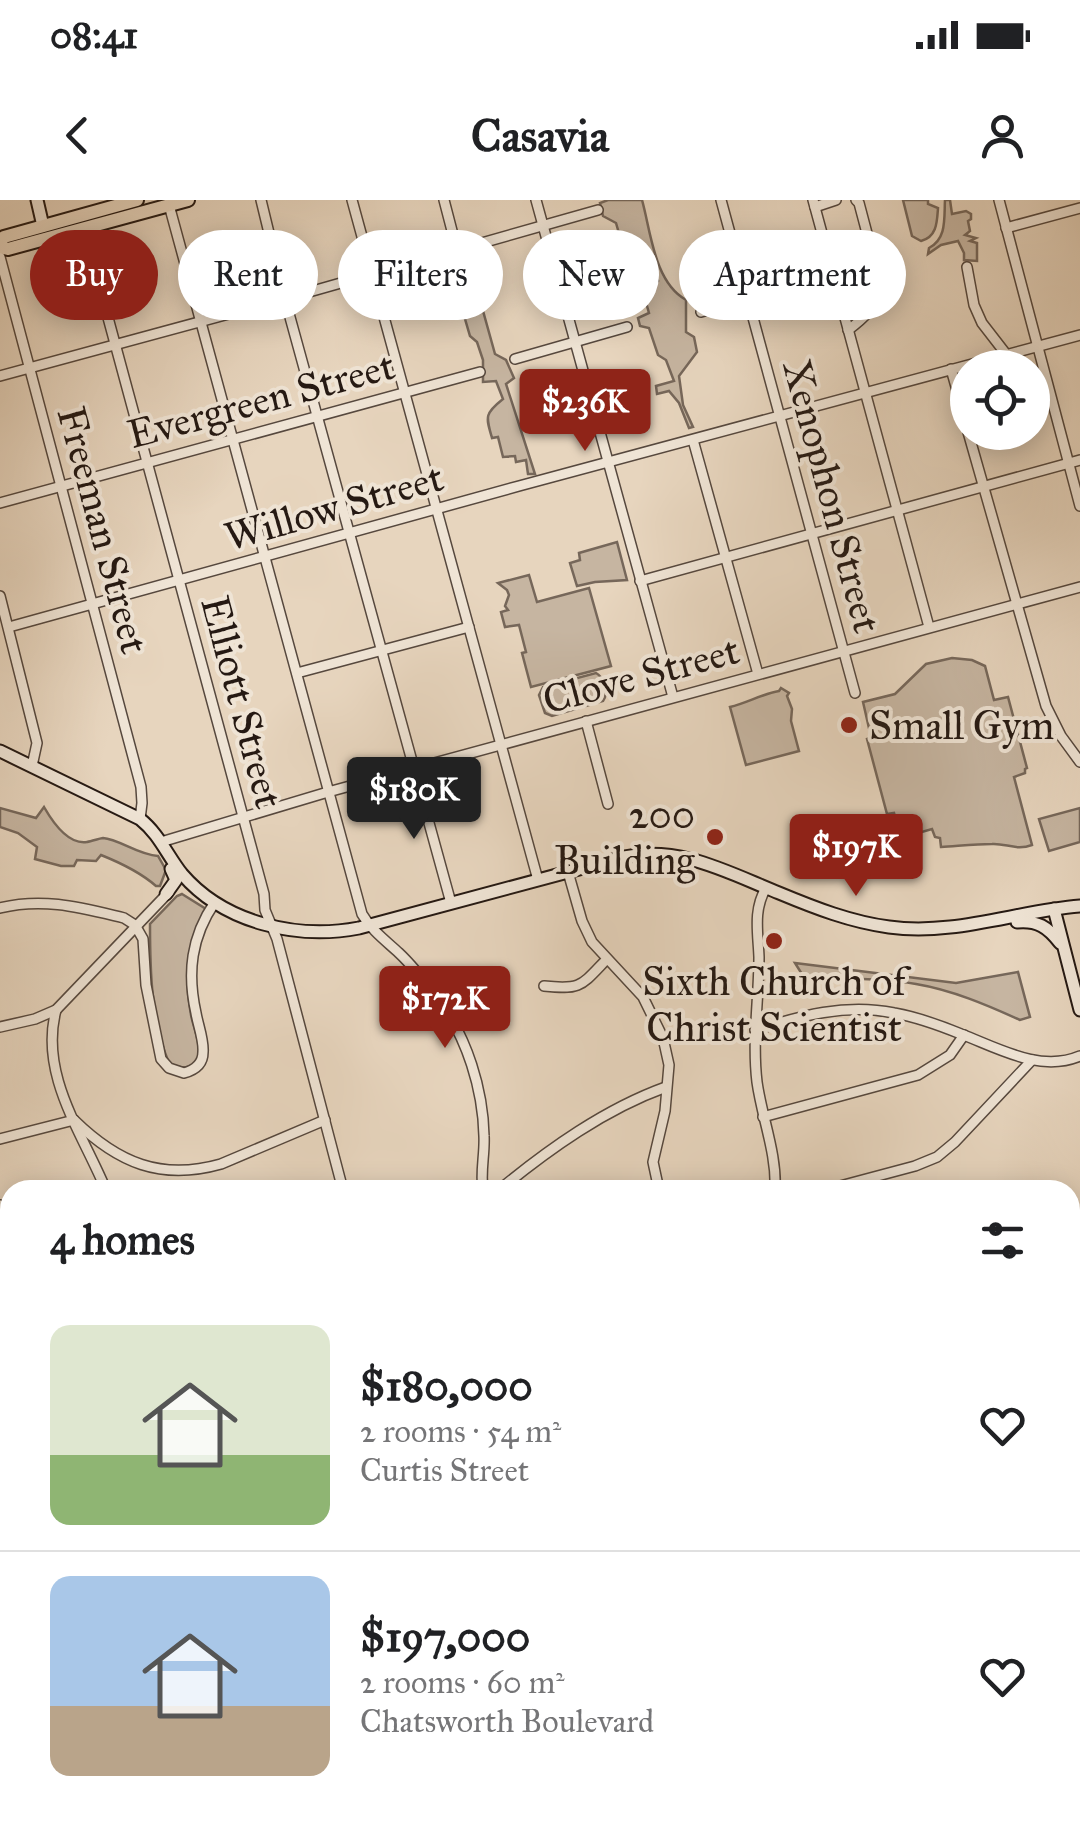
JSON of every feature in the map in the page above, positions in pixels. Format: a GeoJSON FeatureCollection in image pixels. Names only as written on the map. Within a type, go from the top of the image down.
{"type":"FeatureCollection","features":[{"type":"Feature","properties":{"kind":"main road"},"geometry":{"type":"LineString","coordinates":[[37,200],[43,226]]}},
{"type":"Feature","properties":{"kind":"main road"},"geometry":{"type":"LineString","coordinates":[[137,200],[4,237],[0,244],[8,249],[188,200]]}},
{"type":"Feature","properties":{"kind":"main road"},"geometry":{"type":"LineString","coordinates":[[0,751],[140,819],[185,877],[215,902],[273,927],[325,932],[369,925],[638,854],[672,854],[693,859],[832,914],[876,925],[927,930],[953,928],[1080,906]]}},
{"type":"Feature","properties":{"kind":"main road"},"geometry":{"type":"LineString","coordinates":[[164,846],[176,878],[166,894]]}},
{"type":"Feature","properties":{"kind":"main road"},"geometry":{"type":"LineString","coordinates":[[1054,909],[1080,1010]]}},
{"type":"Feature","properties":{"kind":"main road"},"geometry":{"type":"LineString","coordinates":[[979,923],[989,928],[1020,922],[1039,924],[1054,935],[1065,952]]}},
{"type":"Feature","properties":{"kind":"street"},"geometry":{"type":"LineString","coordinates":[[261,200],[268,230]]}},
{"type":"Feature","properties":{"kind":"street"},"geometry":{"type":"LineString","coordinates":[[352,200],[361,230]]}},
{"type":"Feature","properties":{"kind":"street"},"geometry":{"type":"LineString","coordinates":[[444,200],[452,230]]}},
{"type":"Feature","properties":{"kind":"street"},"geometry":{"type":"LineString","coordinates":[[536,200],[672,698]]}},
{"type":"Feature","properties":{"kind":"street","name":"Xenophon Street"},"geometry":{"type":"LineString","coordinates":[[720,200],[728,230]]}},
{"type":"Feature","properties":{"kind":"street"},"geometry":{"type":"LineString","coordinates":[[821,230],[814,204],[836,200]]}},
{"type":"Feature","properties":{"kind":"street"},"geometry":{"type":"LineString","coordinates":[[848,330],[882,290],[856,200]]}},
{"type":"Feature","properties":{"kind":"street"},"geometry":{"type":"LineString","coordinates":[[999,200],[1080,506]]}},
{"type":"Feature","properties":{"kind":"street"},"geometry":{"type":"LineString","coordinates":[[169,205],[362,914],[423,979],[451,1017],[468,1054],[484,1118],[484,1180]]}},
{"type":"Feature","properties":{"kind":"street"},"geometry":{"type":"LineString","coordinates":[[1006,228],[1080,208]]}},
{"type":"Feature","properties":{"kind":"street"},"geometry":{"type":"LineString","coordinates":[[503,237],[598,210]]}},
{"type":"Feature","properties":{"kind":"street","name":"Elliott Street"},"geometry":{"type":"LineString","coordinates":[[84,228],[340,1180]]}},
{"type":"Feature","properties":{"kind":"street","name":"Freeman Street"},"geometry":{"type":"LineString","coordinates":[[0,257],[141,787],[140,819]]}},
{"type":"Feature","properties":{"kind":"street"},"geometry":{"type":"LineString","coordinates":[[967,266],[974,305],[1003,350]]}},
{"type":"Feature","properties":{"kind":"street"},"geometry":{"type":"LineString","coordinates":[[0,376],[207,320]]}},
{"type":"Feature","properties":{"kind":"street"},"geometry":{"type":"LineString","coordinates":[[291,320],[451,903]]}},
{"type":"Feature","properties":{"kind":"street"},"geometry":{"type":"LineString","coordinates":[[386,320],[538,880]]}},
{"type":"Feature","properties":{"kind":"street","name":"Xenophon Street"},"geometry":{"type":"LineString","coordinates":[[753,320],[855,693]]}},
{"type":"Feature","properties":{"kind":"street"},"geometry":{"type":"LineString","coordinates":[[845,320],[929,627]]}},
{"type":"Feature","properties":{"kind":"street"},"geometry":{"type":"LineString","coordinates":[[515,359],[628,327]]}},
{"type":"Feature","properties":{"kind":"street","name":"Willow Street"},"geometry":{"type":"LineString","coordinates":[[1024,350],[1080,335]]}},
{"type":"Feature","properties":{"kind":"street","name":"Willow Street"},"geometry":{"type":"LineString","coordinates":[[9,628],[950,369]]}},
{"type":"Feature","properties":{"kind":"street","name":"Evergreen Street"},"geometry":{"type":"LineString","coordinates":[[0,503],[480,372]]}},
{"type":"Feature","properties":{"kind":"street"},"geometry":{"type":"LineString","coordinates":[[693,440],[758,674]]}},
{"type":"Feature","properties":{"kind":"street"},"geometry":{"type":"LineString","coordinates":[[973,450],[1046,706],[1080,762]]}},
{"type":"Feature","properties":{"kind":"street"},"geometry":{"type":"LineString","coordinates":[[640,581],[1080,460]]}},
{"type":"Feature","properties":{"kind":"street","name":"Clove Street"},"geometry":{"type":"LineString","coordinates":[[164,846],[328,792],[1080,588]]}},
{"type":"Feature","properties":{"kind":"street"},"geometry":{"type":"LineString","coordinates":[[0,596],[37,743],[32,766]]}},
{"type":"Feature","properties":{"kind":"street"},"geometry":{"type":"LineString","coordinates":[[298,673],[469,627]]}},
{"type":"Feature","properties":{"kind":"street"},"geometry":{"type":"LineString","coordinates":[[586,721],[608,804]]}},
{"type":"Feature","properties":{"kind":"street"},"geometry":{"type":"LineString","coordinates":[[568,872],[586,932],[606,960],[636,988],[656,1020],[667,1051],[666,1105],[654,1162],[657,1180]]}},
{"type":"Feature","properties":{"kind":"street"},"geometry":{"type":"LineString","coordinates":[[0,1027],[56,1010],[185,877]]}},
{"type":"Feature","properties":{"kind":"street"},"geometry":{"type":"LineString","coordinates":[[766,888],[757,911],[757,1078],[775,1180]]}},
{"type":"Feature","properties":{"kind":"street"},"geometry":{"type":"LineString","coordinates":[[0,908],[32,902],[64,904],[124,918],[135,925],[143,940],[146,985],[161,1059],[171,1070],[187,1073],[204,1054],[192,986],[192,950],[200,926],[215,902]]}},
{"type":"Feature","properties":{"kind":"street"},"geometry":{"type":"LineString","coordinates":[[544,986],[577,986],[606,960]]}},
{"type":"Feature","properties":{"kind":"street"},"geometry":{"type":"LineString","coordinates":[[756,1030],[802,1016],[860,1008],[907,1016],[1032,1060],[1063,1061],[1080,1056]]}},
{"type":"Feature","properties":{"kind":"street"},"geometry":{"type":"LineString","coordinates":[[56,1010],[51,1028],[54,1068],[62,1095],[101,1180]]}},
{"type":"Feature","properties":{"kind":"street"},"geometry":{"type":"LineString","coordinates":[[764,1117],[918,1075],[950,1055],[964,1035]]}},
{"type":"Feature","properties":{"kind":"street"},"geometry":{"type":"LineString","coordinates":[[872,1180],[937,1157],[1032,1060]]}},
{"type":"Feature","properties":{"kind":"street"},"geometry":{"type":"LineString","coordinates":[[511,1180],[572,1136],[666,1088]]}},
{"type":"Feature","properties":{"kind":"street"},"geometry":{"type":"LineString","coordinates":[[74,1120],[112,1152],[150,1168],[176,1171],[221,1164],[324,1120]]}},
{"type":"Feature","properties":{"kind":"street"},"geometry":{"type":"LineString","coordinates":[[0,1140],[74,1120]]}},
{"type":"Feature","properties":{"kind":"shaded area"},"geometry":{"type":"Polygon","coordinates":[[[642,200],[649,230],[618,230],[616,223],[603,216],[600,203],[642,200]]]}},
{"type":"Feature","properties":{"kind":"shaded area"},"geometry":{"type":"Polygon","coordinates":[[[903,200],[928,200],[928,204],[938,208],[935,228],[926,239],[921,241],[912,236],[903,200]]]}},
{"type":"Feature","properties":{"kind":"shaded area"},"geometry":{"type":"Polygon","coordinates":[[[945,200],[950,200],[952,214],[971,214],[970,231],[965,235],[976,238],[970,241],[977,243],[977,261],[964,260],[958,241],[941,245],[928,254],[942,234],[945,200]]]}},
{"type":"Feature","properties":{"kind":"shaded area"},"geometry":{"type":"Polygon","coordinates":[[[659,266],[679,295],[679,320],[686,320],[686,332],[694,337],[697,352],[679,376],[683,405],[693,427],[689,428],[679,403],[669,391],[657,394],[656,386],[674,381],[666,360],[658,355],[649,328],[640,326],[638,320],[659,320],[659,266]]]}},
{"type":"Feature","properties":{"kind":"shaded area"},"geometry":{"type":"Polygon","coordinates":[[[465,320],[486,320],[495,354],[506,360],[514,378],[506,384],[535,474],[528,474],[526,460],[516,462],[515,456],[503,457],[498,437],[492,438],[488,416],[503,399],[496,381],[483,382],[483,360],[477,342],[470,336],[465,320]]]}},
{"type":"Feature","properties":{"kind":"shaded area"},"geometry":{"type":"Polygon","coordinates":[[[617,542],[627,580],[577,586],[570,563],[580,560],[579,553],[617,542]]]}},
{"type":"Feature","properties":{"kind":"shaded area"},"geometry":{"type":"Polygon","coordinates":[[[529,575],[537,602],[589,588],[611,666],[531,687],[519,625],[505,627],[501,612],[508,610],[505,606],[509,595],[498,583],[529,575]]]}},
{"type":"Feature","properties":{"kind":"shaded area"},"geometry":{"type":"Polygon","coordinates":[[[952,658],[985,666],[994,700],[1008,697],[1027,768],[1014,777],[1032,845],[941,847],[940,838],[935,837],[932,829],[901,838],[894,813],[887,814],[867,739],[871,737],[863,702],[895,694],[926,664],[952,658]]]}},
{"type":"Feature","properties":{"kind":"shaded area"},"geometry":{"type":"Polygon","coordinates":[[[596,673],[605,686],[603,701],[552,716],[545,713],[539,695],[543,687],[596,673]]]}},
{"type":"Feature","properties":{"kind":"shaded area"},"geometry":{"type":"Polygon","coordinates":[[[781,688],[789,693],[799,751],[746,765],[730,707],[781,688]]]}},
{"type":"Feature","properties":{"kind":"shaded area"},"geometry":{"type":"Polygon","coordinates":[[[44,807],[73,840],[109,839],[158,856],[166,870],[160,886],[101,855],[96,861],[77,860],[74,866],[35,859],[37,847],[18,833],[0,827],[0,808],[36,818],[44,807]]]}},
{"type":"Feature","properties":{"kind":"shaded area"},"geometry":{"type":"Polygon","coordinates":[[[1080,808],[1080,842],[1049,851],[1039,819],[1080,808]]]}},
{"type":"Feature","properties":{"kind":"shaded area"},"geometry":{"type":"Polygon","coordinates":[[[182,894],[206,909],[194,935],[187,974],[199,1053],[192,1066],[183,1067],[169,1063],[158,1030],[150,941],[150,924],[182,894]]]}},
{"type":"Feature","properties":{"kind":"shaded area"},"geometry":{"type":"Polygon","coordinates":[[[795,963],[956,983],[1018,972],[1030,1017],[1020,1020],[956,994],[916,984],[805,979],[795,963]]]}},
{"type":"Feature","properties":{"kind":"place","name":"Small Gym"},"geometry":{"type":"Point","coordinates":[849,725]}},
{"type":"Feature","properties":{"kind":"place","name":"200 Building"},"geometry":{"type":"Point","coordinates":[715,837]}},
{"type":"Feature","properties":{"kind":"place","name":"Sixth Church of Christ Scientist"},"geometry":{"type":"Point","coordinates":[774,941]}}]}
